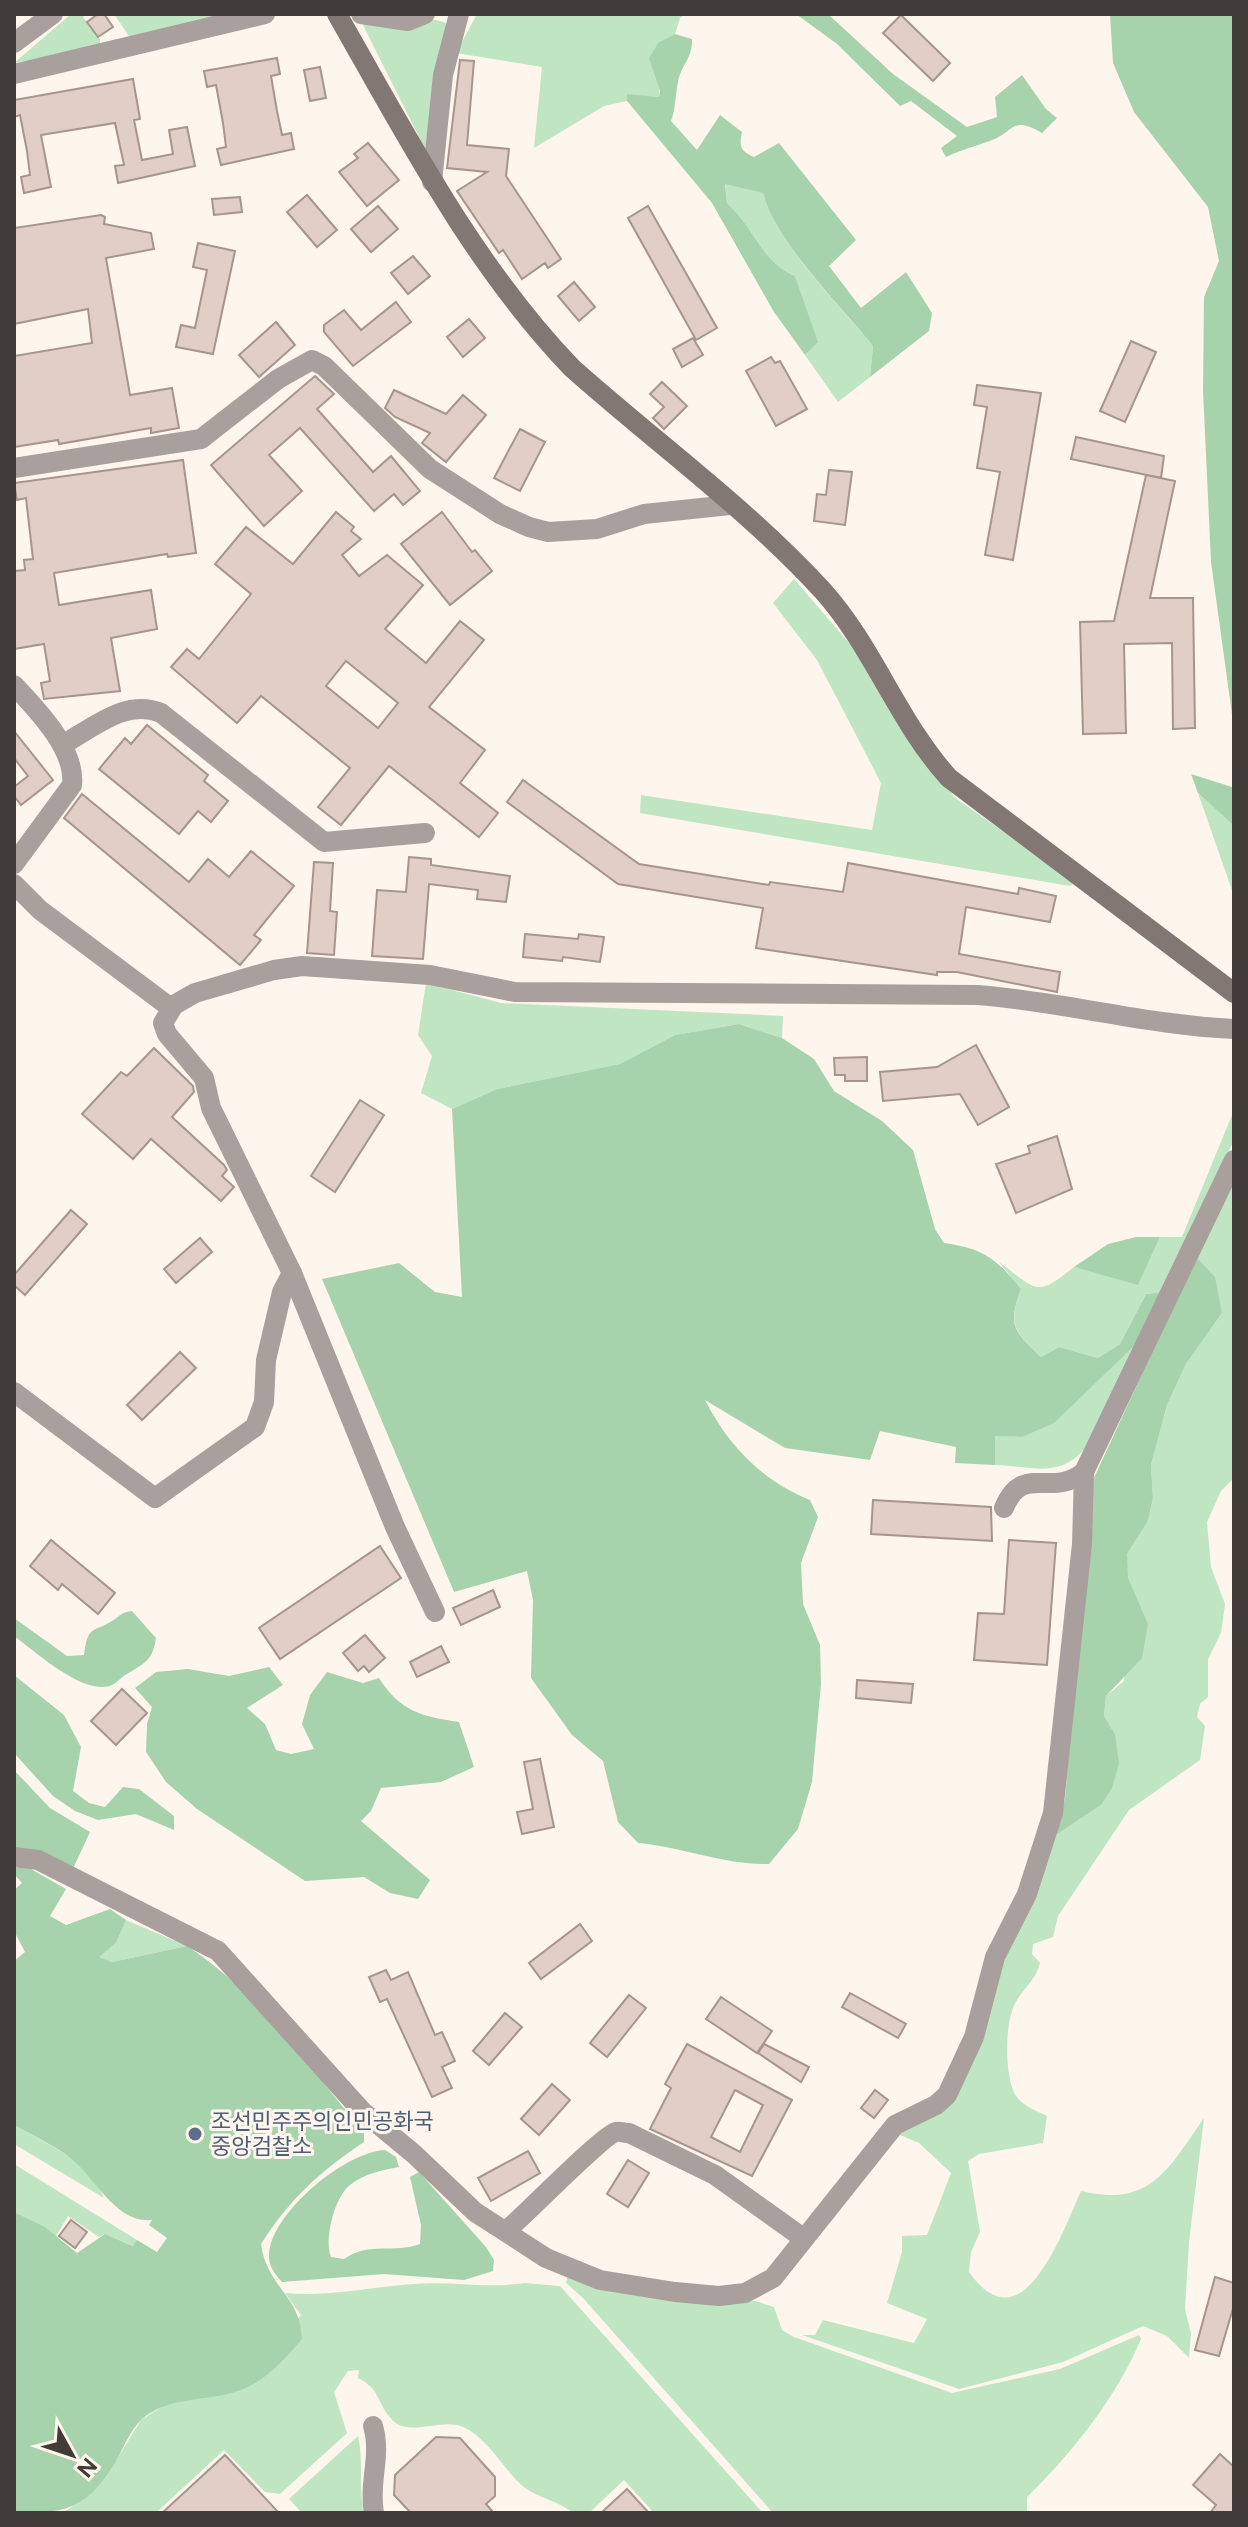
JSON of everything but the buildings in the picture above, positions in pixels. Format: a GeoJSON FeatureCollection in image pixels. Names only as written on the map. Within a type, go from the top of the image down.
{"type":"FeatureCollection","features":[{"type":"Feature","properties":{"kind":"street"},"geometry":{"type":"LineString","coordinates":[[14,43],[53,14]]}},
{"type":"Feature","properties":{"kind":"street"},"geometry":{"type":"LineString","coordinates":[[14,74],[265,14]]}},
{"type":"Feature","properties":{"kind":"street"},"geometry":{"type":"LineString","coordinates":[[337,14],[432,182],[543,338],[572,368],[730,505],[821,590],[884,676],[920,742],[949,778],[1234,993]]}},
{"type":"Feature","properties":{"kind":"street"},"geometry":{"type":"LineString","coordinates":[[361,14],[408,21],[425,14]]}},
{"type":"Feature","properties":{"kind":"street"},"geometry":{"type":"LineString","coordinates":[[432,182],[443,75],[459,14]]}},
{"type":"Feature","properties":{"kind":"street"},"geometry":{"type":"LineString","coordinates":[[14,468],[201,439],[278,379],[312,360],[324,366],[430,469],[489,507],[529,527],[548,532],[597,529],[644,514],[730,505]]}},
{"type":"Feature","properties":{"kind":"street"},"geometry":{"type":"LineString","coordinates":[[14,685],[62,745],[73,775],[72,785],[14,864]]}},
{"type":"Feature","properties":{"kind":"street"},"geometry":{"type":"LineString","coordinates":[[62,745],[128,708],[146,706],[161,713],[324,842],[425,833]]}},
{"type":"Feature","properties":{"kind":"street"},"geometry":{"type":"LineString","coordinates":[[14,884],[40,910],[171,1008]]}},
{"type":"Feature","properties":{"kind":"street"},"geometry":{"type":"LineString","coordinates":[[435,1612],[395,1527],[292,1273],[211,1108],[204,1078],[167,1034],[163,1023],[171,1008],[195,993],[274,970],[302,966],[430,975],[515,992],[978,995],[1072,1005],[1167,1024],[1234,1029]]}},
{"type":"Feature","properties":{"kind":"street"},"geometry":{"type":"LineString","coordinates":[[1004,1508],[1011,1490],[1024,1484],[1060,1484],[1075,1480],[1084,1472],[1234,1160]]}},
{"type":"Feature","properties":{"kind":"street"},"geometry":{"type":"LineString","coordinates":[[14,1392],[155,1498],[255,1427],[264,1402],[266,1360],[282,1292],[292,1273]]}},
{"type":"Feature","properties":{"kind":"street"},"geometry":{"type":"LineString","coordinates":[[14,1857],[38,1860],[218,1951],[258,1991],[362,2111],[414,2154],[475,2212],[546,2258],[600,2280],[719,2296],[745,2293],[765,2285],[895,2125],[936,2105],[947,2095],[974,2037],[995,1957],[1027,1894],[1053,1813],[1082,1544],[1084,1472]]}},
{"type":"Feature","properties":{"kind":"street"},"geometry":{"type":"LineString","coordinates":[[507,2230],[538,2204],[600,2142],[616,2132],[629,2133],[715,2175],[803,2238]]}},
{"type":"Feature","properties":{"kind":"street"},"geometry":{"type":"LineString","coordinates":[[373,2426],[379,2445],[370,2496],[374,2513]]}},
{"type":"Feature","properties":{"kind":"green space"},"geometry":{"type":"Polygon","coordinates":[[[71,14],[87,14],[83,17],[100,39],[100,47],[14,63],[71,14]]]}},
{"type":"Feature","properties":{"kind":"green space"},"geometry":{"type":"Polygon","coordinates":[[[114,14],[243,14],[131,39],[114,14]]]}},
{"type":"Feature","properties":{"kind":"green space"},"geometry":{"type":"Polygon","coordinates":[[[477,14],[685,14],[680,18],[675,34],[659,42],[659,97],[627,95],[627,101],[604,106],[534,148],[542,67],[456,53],[477,14]]]}},
{"type":"Feature","properties":{"kind":"green space"},"geometry":{"type":"Polygon","coordinates":[[[796,14],[828,14],[893,74],[967,127],[997,117],[995,97],[1022,75],[1046,109],[1057,118],[1042,133],[1019,125],[990,141],[946,157],[941,148],[957,136],[911,101],[900,106],[837,44],[796,14]]]}},
{"type":"Feature","properties":{"kind":"green space"},"geometry":{"type":"Polygon","coordinates":[[[1110,14],[1234,14],[1234,729],[1211,562],[1203,391],[1204,297],[1219,261],[1208,207],[1134,112],[1113,63],[1110,14]]]}},
{"type":"Feature","properties":{"kind":"green space"},"geometry":{"type":"Polygon","coordinates":[[[359,17],[420,19],[447,24],[430,159],[359,17]]]}},
{"type":"Feature","properties":{"kind":"green space"},"geometry":{"type":"Polygon","coordinates":[[[675,34],[692,39],[692,46],[680,76],[671,121],[697,150],[720,115],[742,132],[742,148],[754,157],[779,143],[856,240],[829,266],[861,308],[906,272],[932,313],[929,331],[870,377],[873,346],[794,252],[780,231],[763,193],[725,184],[727,203],[774,262],[795,276],[818,342],[805,355],[774,312],[712,203],[627,101],[627,94],[659,97],[660,91],[649,58],[659,42],[675,34]]]}},
{"type":"Feature","properties":{"kind":"green space"},"geometry":{"type":"Polygon","coordinates":[[[725,183],[763,193],[780,231],[794,252],[873,346],[870,377],[838,402],[805,355],[817,341],[795,276],[774,262],[727,203],[725,183]]]}},
{"type":"Feature","properties":{"kind":"green space"},"geometry":{"type":"Polygon","coordinates":[[[794,579],[862,658],[954,797],[1075,882],[1070,886],[640,813],[641,795],[872,830],[881,783],[817,660],[773,603],[794,579]]]}},
{"type":"Feature","properties":{"kind":"green space"},"geometry":{"type":"Polygon","coordinates":[[[1234,767],[1234,826],[1198,793],[1191,774],[1232,787],[1234,767]]]}},
{"type":"Feature","properties":{"kind":"green space"},"geometry":{"type":"Polygon","coordinates":[[[1198,793],[1234,826],[1234,896],[1198,793]]]}},
{"type":"Feature","properties":{"kind":"green space"},"geometry":{"type":"Polygon","coordinates":[[[426,983],[501,1003],[783,1016],[782,1038],[739,1024],[675,1035],[620,1064],[497,1089],[452,1109],[421,1093],[432,1056],[418,1035],[426,983]]]}},
{"type":"Feature","properties":{"kind":"green space"},"geometry":{"type":"Polygon","coordinates":[[[739,1024],[782,1038],[814,1059],[834,1091],[882,1121],[913,1150],[935,1229],[944,1243],[969,1248],[988,1257],[1021,1289],[1014,1312],[1016,1327],[1041,1357],[1059,1347],[1098,1358],[1120,1344],[1146,1294],[1162,1292],[1136,1344],[1054,1423],[1022,1437],[995,1436],[995,1465],[955,1463],[956,1447],[880,1431],[870,1460],[785,1448],[705,1400],[724,1432],[748,1460],[777,1483],[810,1500],[818,1517],[801,1563],[803,1604],[820,1645],[821,1684],[812,1782],[798,1829],[769,1864],[736,1862],[638,1843],[618,1822],[603,1761],[572,1735],[531,1678],[533,1600],[527,1571],[454,1592],[322,1279],[399,1263],[435,1292],[462,1297],[452,1109],[497,1089],[620,1064],[675,1035],[739,1024]]]}},
{"type":"Feature","properties":{"kind":"green space"},"geometry":{"type":"Polygon","coordinates":[[[1234,1110],[1234,1140],[1162,1292],[1146,1294],[1120,1344],[1098,1358],[1059,1347],[1041,1357],[1016,1327],[1015,1312],[1021,1289],[999,1262],[1036,1287],[1052,1283],[1074,1267],[1138,1284],[1160,1237],[1182,1237],[1234,1110]]]}},
{"type":"Feature","properties":{"kind":"green space"},"geometry":{"type":"Polygon","coordinates":[[[1234,1177],[1234,1478],[1221,1491],[1207,1522],[1211,1567],[1225,1604],[1221,1633],[1208,1659],[1208,1697],[1200,1704],[1197,1717],[1205,1726],[1200,1760],[1129,1810],[1058,1916],[1053,1937],[1033,1944],[1032,1954],[1040,1963],[1013,2009],[1008,2034],[1008,2062],[1016,2096],[1047,2116],[1043,2143],[979,2154],[968,2161],[980,2232],[971,2252],[969,2272],[989,2292],[1007,2297],[1023,2290],[1038,2275],[1064,2231],[1081,2191],[1105,2195],[1141,2189],[1168,2168],[1204,2118],[1189,2242],[1185,2309],[1191,2333],[1189,2358],[1167,2336],[1143,2326],[1063,2362],[959,2389],[802,2335],[815,2335],[823,2320],[914,2343],[927,2319],[887,2303],[902,2252],[902,2236],[927,2235],[951,2173],[919,2143],[895,2133],[934,2111],[1056,1835],[1101,1805],[1115,1734],[1104,1716],[1106,1696],[1124,1681],[1127,1554],[1148,1521],[1153,1498],[1151,1465],[1167,1405],[1186,1364],[1222,1313],[1196,1257],[1234,1177]]]}},
{"type":"Feature","properties":{"kind":"green space"},"geometry":{"type":"Polygon","coordinates":[[[1136,1237],[1160,1237],[1138,1285],[1074,1267],[1108,1244],[1136,1237]]]}},
{"type":"Feature","properties":{"kind":"green space"},"geometry":{"type":"Polygon","coordinates":[[[1196,1257],[1215,1277],[1222,1313],[1186,1364],[1167,1405],[1151,1465],[1153,1498],[1148,1521],[1127,1554],[1128,1578],[1148,1624],[1142,1658],[1106,1696],[1104,1716],[1115,1734],[1119,1763],[1112,1788],[1101,1805],[1056,1835],[1065,1799],[1093,1480],[1196,1257]]]}},
{"type":"Feature","properties":{"kind":"green space"},"geometry":{"type":"Polygon","coordinates":[[[1136,1344],[1085,1449],[1075,1458],[1054,1468],[1043,1469],[995,1465],[995,1435],[1022,1437],[1136,1344]]]}},
{"type":"Feature","properties":{"kind":"green space"},"geometry":{"type":"Polygon","coordinates":[[[132,1611],[156,1638],[155,1645],[147,1660],[112,1685],[88,1685],[74,1679],[14,1636],[14,1618],[67,1656],[84,1655],[87,1638],[93,1631],[132,1611]]]}},
{"type":"Feature","properties":{"kind":"green space"},"geometry":{"type":"Polygon","coordinates":[[[269,1667],[283,1685],[247,1708],[265,1724],[276,1750],[291,1754],[314,1749],[302,1724],[310,1695],[327,1672],[363,1683],[379,1678],[395,1698],[413,1710],[459,1722],[474,1767],[441,1782],[381,1788],[371,1811],[361,1821],[430,1880],[418,1899],[390,1893],[364,1877],[305,1881],[197,1809],[166,1782],[146,1752],[147,1724],[152,1707],[135,1688],[156,1672],[188,1669],[229,1676],[269,1667]]]}},
{"type":"Feature","properties":{"kind":"green space"},"geometry":{"type":"Polygon","coordinates":[[[14,1675],[64,1715],[81,1747],[73,1791],[89,1803],[105,1807],[123,1787],[139,1789],[174,1816],[174,1830],[136,1814],[98,1820],[75,1811],[53,1796],[14,1753],[14,1675]]]}},
{"type":"Feature","properties":{"kind":"green space"},"geometry":{"type":"Polygon","coordinates":[[[14,1770],[50,1808],[90,1832],[71,1873],[14,1848],[14,1770]]]}},
{"type":"Feature","properties":{"kind":"green space"},"geometry":{"type":"Polygon","coordinates":[[[14,1868],[31,1869],[66,1889],[50,1916],[66,1925],[110,1909],[126,1920],[116,1943],[99,1957],[112,1962],[187,1946],[213,1965],[282,2032],[364,2132],[364,2142],[306,2187],[261,2244],[264,2259],[296,2311],[300,2324],[302,2339],[288,2355],[264,2377],[245,2388],[164,2406],[142,2419],[105,2477],[85,2499],[48,2512],[14,2513],[14,2212],[45,2227],[77,2253],[105,2234],[133,2246],[137,2240],[157,2252],[167,2238],[149,2225],[152,2220],[127,2215],[116,2207],[69,2157],[14,2125],[14,1961],[25,1952],[14,1931],[14,1890],[22,1883],[14,1874],[14,1868]]]}},
{"type":"Feature","properties":{"kind":"green space"},"geometry":{"type":"Polygon","coordinates":[[[126,1920],[187,1946],[112,1962],[98,1957],[116,1943],[126,1920]]]}},
{"type":"Feature","properties":{"kind":"green space"},"geometry":{"type":"Polygon","coordinates":[[[14,2125],[78,2164],[104,2198],[14,2144],[14,2125]]]}},
{"type":"Feature","properties":{"kind":"green space"},"geometry":{"type":"Polygon","coordinates":[[[385,2150],[396,2157],[399,2167],[367,2175],[344,2191],[330,2230],[331,2257],[344,2259],[363,2250],[420,2244],[421,2225],[410,2177],[419,2172],[486,2247],[494,2260],[493,2271],[464,2280],[384,2274],[282,2282],[271,2266],[269,2254],[273,2238],[296,2203],[350,2161],[385,2150]]]}},
{"type":"Feature","properties":{"kind":"green space"},"geometry":{"type":"Polygon","coordinates":[[[14,2164],[137,2240],[134,2246],[105,2234],[99,2237],[68,2216],[56,2236],[14,2212],[14,2164]]]}},
{"type":"Feature","properties":{"kind":"green space"},"geometry":{"type":"Polygon","coordinates":[[[568,2276],[722,2302],[755,2301],[774,2307],[782,2330],[794,2337],[952,2393],[1060,2369],[1139,2335],[1141,2339],[1119,2382],[1092,2423],[1061,2462],[1027,2497],[1027,2513],[773,2513],[583,2298],[566,2283],[568,2276]]]}},
{"type":"Feature","properties":{"kind":"green space"},"geometry":{"type":"Polygon","coordinates":[[[428,2283],[560,2286],[763,2513],[654,2513],[624,2480],[589,2513],[573,2513],[524,2487],[485,2443],[467,2429],[450,2424],[409,2427],[396,2423],[385,2411],[376,2393],[358,2378],[359,2370],[348,2371],[334,2392],[347,2433],[280,2494],[265,2492],[224,2450],[156,2513],[62,2513],[83,2500],[114,2464],[141,2420],[170,2402],[239,2391],[301,2315],[285,2293],[333,2293],[428,2283]]]}},
{"type":"Feature","properties":{"kind":"green space"},"geometry":{"type":"Polygon","coordinates":[[[358,2436],[364,2513],[302,2513],[289,2499],[358,2436]]]}},
{"type":"Feature","properties":{"kind":"place","name":"조선민주주의인민공화국 중앙검찰소"},"geometry":{"type":"Point","coordinates":[195,2134]}}]}
